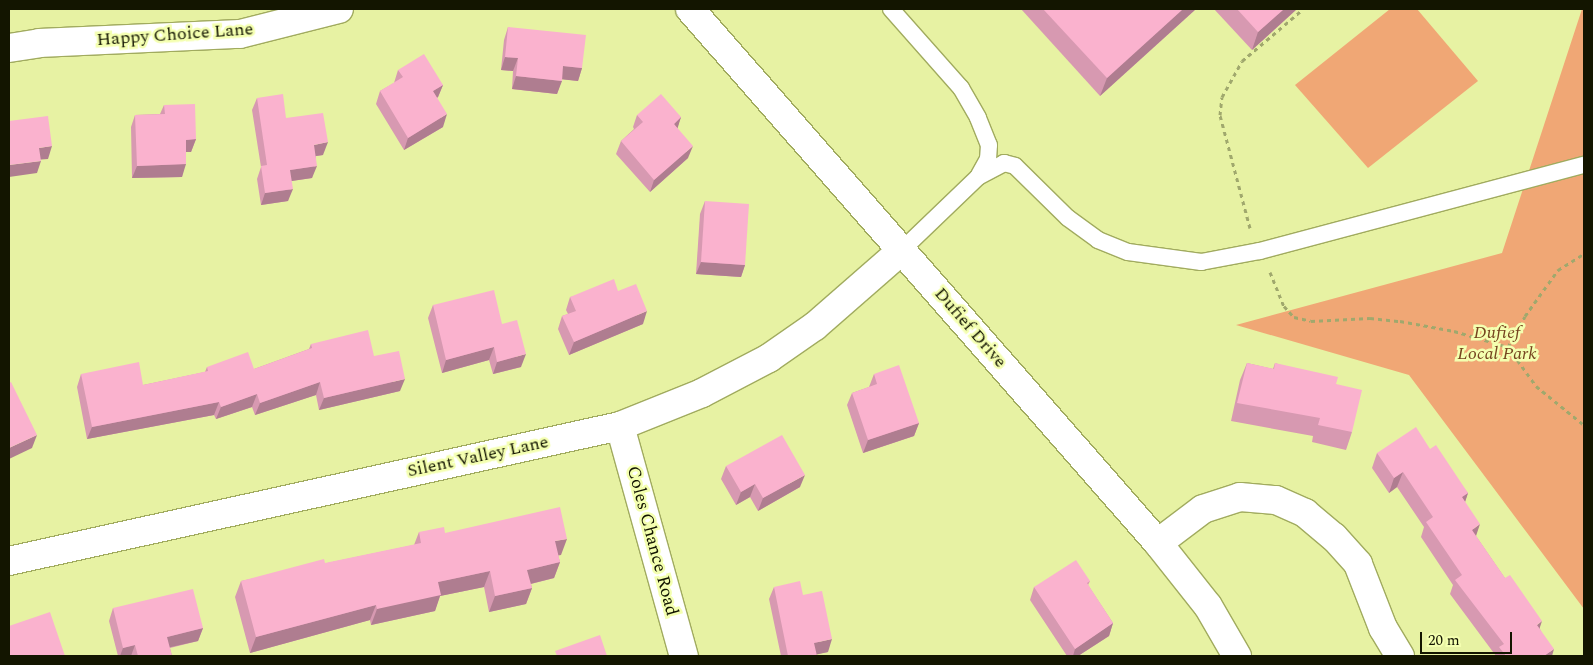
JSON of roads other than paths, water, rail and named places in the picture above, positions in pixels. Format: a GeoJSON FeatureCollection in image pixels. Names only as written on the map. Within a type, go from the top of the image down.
{"type":"FeatureCollection","features":[{"type":"Feature","properties":{"kind":"street","name":"Happy Choice Lane"},"geometry":{"type":"LineString","coordinates":[[9,48],[39,43],[240,34],[339,9]]}},
{"type":"Feature","properties":{"kind":"street","name":"Dufief Drive"},"geometry":{"type":"LineString","coordinates":[[690,9],[1158,543],[1208,606],[1237,656]]}},
{"type":"Feature","properties":{"kind":"street","name":"Silent Valley Lane"},"geometry":{"type":"LineString","coordinates":[[9,561],[620,426],[702,393],[769,358],[815,326],[902,250]]}},
{"type":"Feature","properties":{"kind":"street","name":"Coles Chance Road"},"geometry":{"type":"LineString","coordinates":[[620,426],[684,656]]}},
{"type":"Feature","properties":{"kind":"street"},"geometry":{"type":"LineString","coordinates":[[1158,543],[1203,509],[1240,497],[1276,500],[1305,513],[1334,537],[1358,564],[1382,628],[1400,656]]}},
{"type":"Feature","properties":{"kind":"lane"},"geometry":{"type":"LineString","coordinates":[[891,9],[960,88],[978,118],[989,145],[988,159],[978,177]]}},
{"type":"Feature","properties":{"kind":"lane"},"geometry":{"type":"LineString","coordinates":[[902,250],[978,177],[1004,163],[1015,166],[1068,218],[1098,240],[1128,252],[1201,262],[1260,251],[1584,165]]}},
{"type":"Feature","properties":{"kind":"park label","name":"Dufief Local Park"},"geometry":{"type":"Point","coordinates":[1497,344]}}]}
